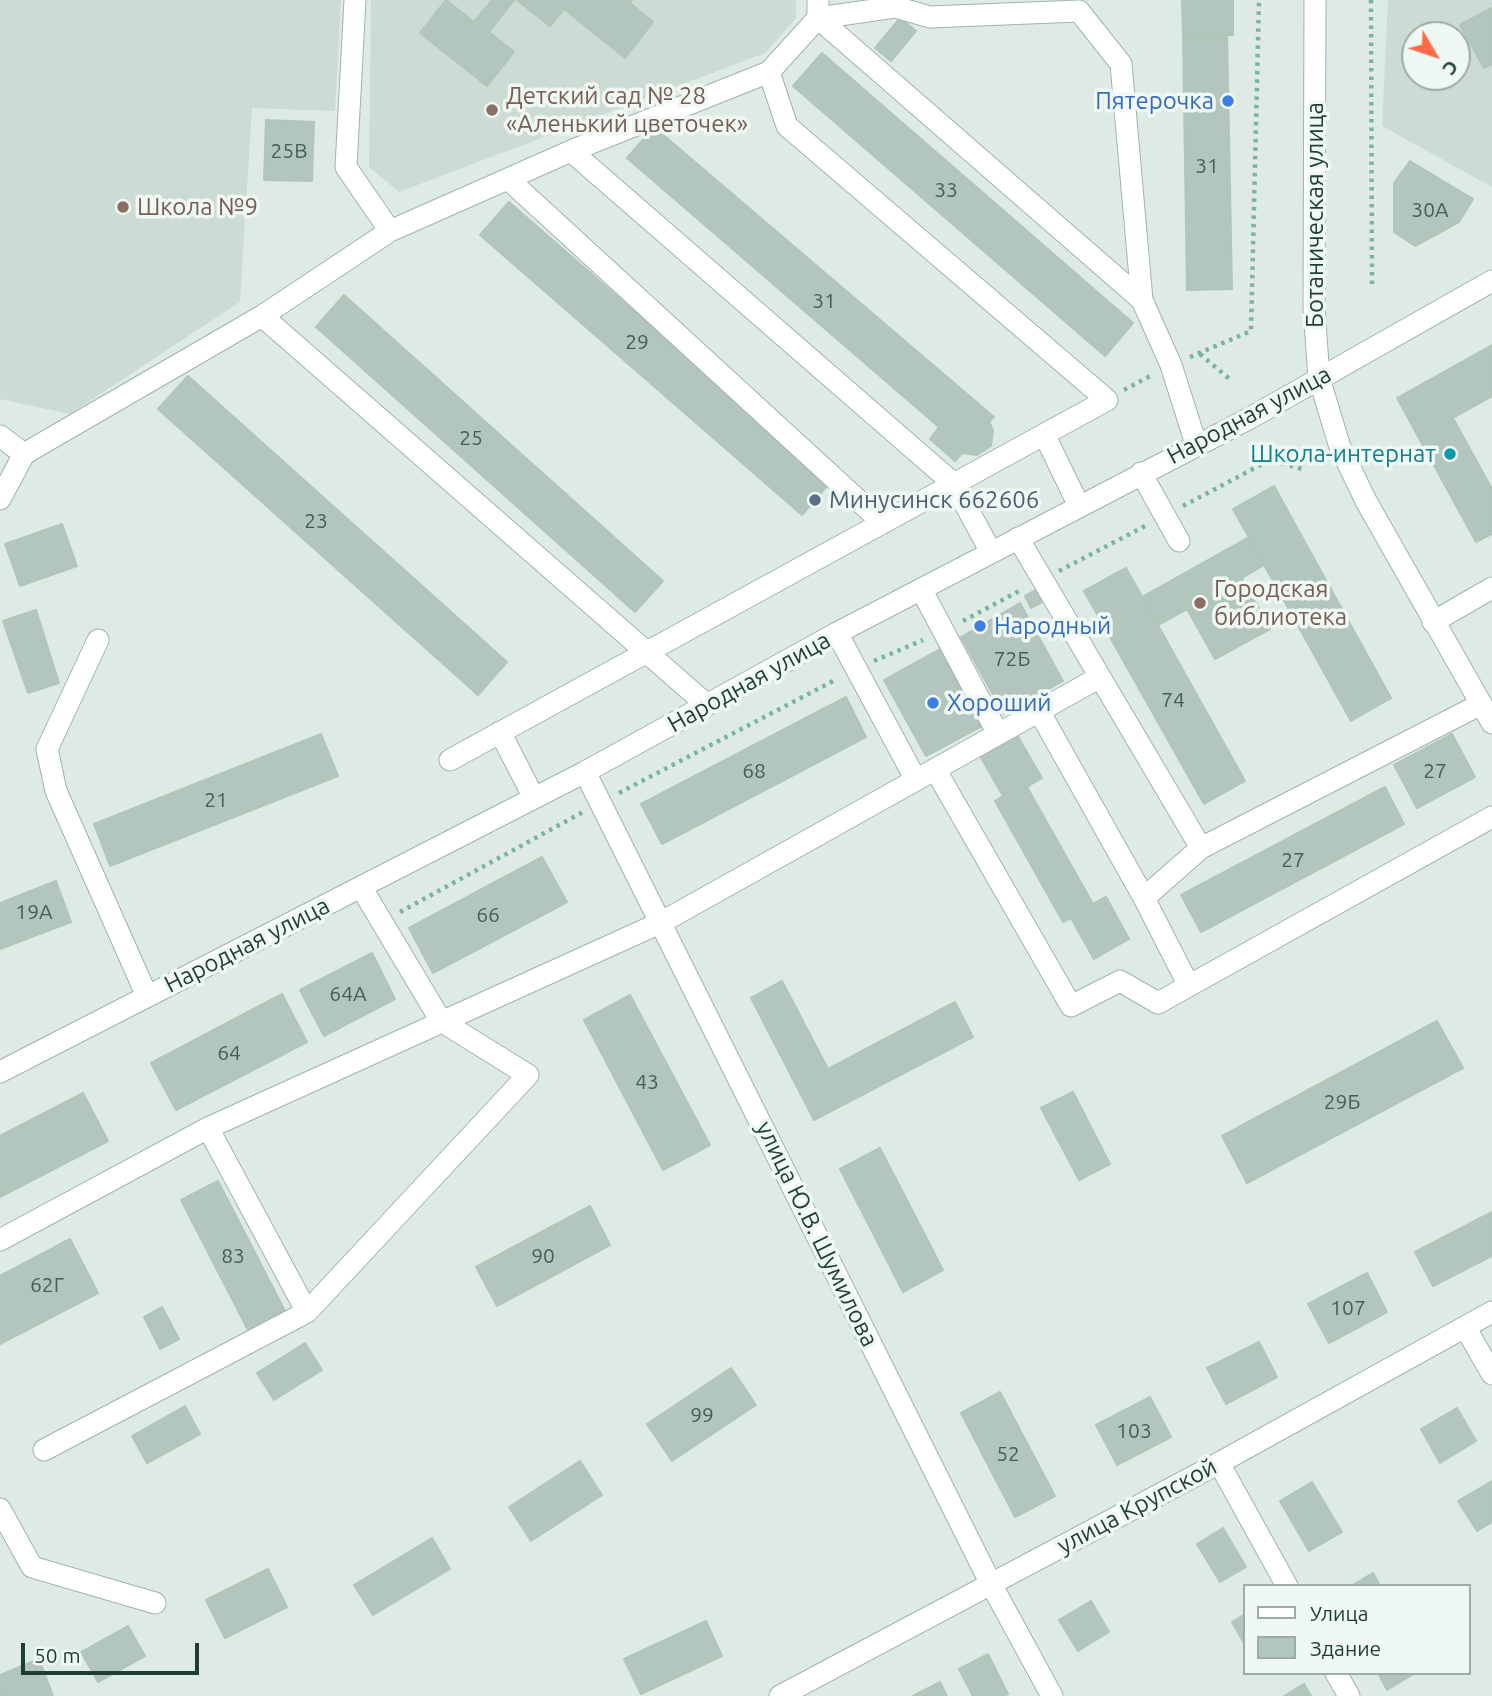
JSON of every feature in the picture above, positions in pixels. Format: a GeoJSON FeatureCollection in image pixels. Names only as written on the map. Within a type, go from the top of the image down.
{"type":"FeatureCollection","features":[{"type":"Feature","properties":{"kind":"street"},"geometry":{"type":"LineString","coordinates":[[355,0],[346,167],[390,231]]}},
{"type":"Feature","properties":{"kind":"street","name":"Ботаническая улица"},"geometry":{"type":"LineString","coordinates":[[1315,0],[1314,308],[1319,378],[1340,447],[1366,501],[1492,723]]}},
{"type":"Feature","properties":{"kind":"street"},"geometry":{"type":"LineString","coordinates":[[818,9],[895,7],[930,17],[1079,11],[1121,64],[1142,300],[1171,365],[1196,444]]}},
{"type":"Feature","properties":{"kind":"street"},"geometry":{"type":"LineString","coordinates":[[0,499],[24,454],[262,316],[390,231],[571,151],[769,72],[818,9]]}},
{"type":"Feature","properties":{"kind":"street"},"geometry":{"type":"LineString","coordinates":[[818,9],[1142,300]]}},
{"type":"Feature","properties":{"kind":"street"},"geometry":{"type":"LineString","coordinates":[[450,760],[1107,400],[788,126],[769,72]]}},
{"type":"Feature","properties":{"kind":"street"},"geometry":{"type":"LineString","coordinates":[[571,151],[954,484],[991,552]]}},
{"type":"Feature","properties":{"kind":"street"},"geometry":{"type":"LineString","coordinates":[[508,179],[883,523]]}},
{"type":"Feature","properties":{"kind":"street","name":"Народная улица"},"geometry":{"type":"LineString","coordinates":[[0,1072],[584,772],[837,633],[1319,378],[1492,281]]}},
{"type":"Feature","properties":{"kind":"street"},"geometry":{"type":"LineString","coordinates":[[262,316],[707,705]]}},
{"type":"Feature","properties":{"kind":"street"},"geometry":{"type":"LineString","coordinates":[[0,436],[24,454]]}},
{"type":"Feature","properties":{"kind":"street"},"geometry":{"type":"LineString","coordinates":[[1045,436],[1079,506]]}},
{"type":"Feature","properties":{"kind":"street"},"geometry":{"type":"LineString","coordinates":[[1141,473],[1179,541]]}},
{"type":"Feature","properties":{"kind":"street"},"geometry":{"type":"LineString","coordinates":[[1018,538],[1201,848]]}},
{"type":"Feature","properties":{"kind":"street"},"geometry":{"type":"LineString","coordinates":[[1433,622],[1492,588]]}},
{"type":"Feature","properties":{"kind":"street"},"geometry":{"type":"LineString","coordinates":[[921,589],[998,734]]}},
{"type":"Feature","properties":{"kind":"street"},"geometry":{"type":"LineString","coordinates":[[837,633],[916,780]]}},
{"type":"Feature","properties":{"kind":"street"},"geometry":{"type":"LineString","coordinates":[[98,640],[47,749],[55,791],[147,996]]}},
{"type":"Feature","properties":{"kind":"street"},"geometry":{"type":"LineString","coordinates":[[0,1240],[208,1128],[662,922],[1100,677]]}},
{"type":"Feature","properties":{"kind":"street"},"geometry":{"type":"LineString","coordinates":[[1144,898],[1201,848],[1481,704]]}},
{"type":"Feature","properties":{"kind":"street"},"geometry":{"type":"LineString","coordinates":[[1040,711],[1144,898],[1189,986]]}},
{"type":"Feature","properties":{"kind":"street"},"geometry":{"type":"LineString","coordinates":[[500,732],[534,798]]}},
{"type":"Feature","properties":{"kind":"street"},"geometry":{"type":"LineString","coordinates":[[935,769],[1071,1006],[1120,981],[1158,1003],[1492,817]]}},
{"type":"Feature","properties":{"kind":"street","name":"улица Ю.В. Шумилова"},"geometry":{"type":"LineString","coordinates":[[584,772],[662,922],[991,1584],[1052,1696]]}},
{"type":"Feature","properties":{"kind":"street"},"geometry":{"type":"LineString","coordinates":[[44,1450],[307,1312],[528,1075],[441,1021],[361,887]]}},
{"type":"Feature","properties":{"kind":"street"},"geometry":{"type":"LineString","coordinates":[[208,1128],[307,1312]]}},
{"type":"Feature","properties":{"kind":"street","name":"улица Крупской"},"geometry":{"type":"LineString","coordinates":[[780,1696],[1219,1463],[1492,1312]]}},
{"type":"Feature","properties":{"kind":"street"},"geometry":{"type":"LineString","coordinates":[[1465,1327],[1492,1374]]}},
{"type":"Feature","properties":{"kind":"street"},"geometry":{"type":"LineString","coordinates":[[1219,1463],[1286,1584]]}},
{"type":"Feature","properties":{"kind":"street"},"geometry":{"type":"LineString","coordinates":[[0,1509],[32,1567],[155,1603]]}},
{"type":"Feature","properties":{"kind":"street"},"geometry":{"type":"LineString","coordinates":[[1337,1675],[1349,1696]]}},
{"type":"Feature","properties":{"kind":"path"},"geometry":{"type":"LineString","coordinates":[[1251,331],[1259,0]]}},
{"type":"Feature","properties":{"kind":"path"},"geometry":{"type":"LineString","coordinates":[[1371,0],[1372,285]]}},
{"type":"Feature","properties":{"kind":"path"},"geometry":{"type":"LineString","coordinates":[[1200,354],[1232,381]]}},
{"type":"Feature","properties":{"kind":"shaded area","name":"Школа №9"},"geometry":{"type":"Polygon","coordinates":[[[0,0],[341,0],[335,111],[252,108],[240,302],[70,414],[0,399],[0,0]]]}},
{"type":"Feature","properties":{"kind":"shaded area","name":"Детский сад № 28 «Аленький цветочек»"},"geometry":{"type":"Polygon","coordinates":[[[371,0],[796,0],[796,18],[765,53],[399,192],[369,167],[371,0]]]}},
{"type":"Feature","properties":{"kind":"shaded area"},"geometry":{"type":"Polygon","coordinates":[[[1388,0],[1492,0],[1492,187],[1382,126],[1388,0]]]}},
{"type":"Feature","properties":{"kind":"building"},"geometry":{"type":"Polygon","coordinates":[[[446,0],[474,22],[492,0],[514,0],[489,32],[514,52],[487,86],[420,33],[446,0]]]}},
{"type":"Feature","properties":{"kind":"building"},"geometry":{"type":"Polygon","coordinates":[[[517,0],[632,0],[630,3],[653,22],[625,58],[564,9],[550,26],[517,0]]]}},
{"type":"Feature","properties":{"kind":"building"},"geometry":{"type":"Polygon","coordinates":[[[1182,0],[1233,0],[1233,35],[1183,36],[1182,0]]]}},
{"type":"Feature","properties":{"kind":"building"},"geometry":{"type":"Polygon","coordinates":[[[1492,8],[1492,64],[1484,68],[1471,45],[1471,21],[1468,21],[1492,8]]]}},
{"type":"Feature","properties":{"kind":"building"},"geometry":{"type":"Polygon","coordinates":[[[900,18],[916,31],[891,61],[875,48],[900,18]]]}},
{"type":"Feature","properties":{"kind":"building"},"geometry":{"type":"Polygon","coordinates":[[[1227,34],[1232,289],[1187,290],[1183,36],[1227,34]]]}},
{"type":"Feature","properties":{"kind":"building"},"geometry":{"type":"Polygon","coordinates":[[[822,53],[1133,323],[1105,356],[793,86],[822,53]]]}},
{"type":"Feature","properties":{"kind":"building"},"geometry":{"type":"Polygon","coordinates":[[[266,120],[314,122],[312,181],[264,180],[266,120]]]}},
{"type":"Feature","properties":{"kind":"building"},"geometry":{"type":"Polygon","coordinates":[[[654,127],[994,417],[989,422],[993,430],[991,446],[977,455],[962,453],[955,461],[930,439],[939,427],[627,158],[654,127]]]}},
{"type":"Feature","properties":{"kind":"building"},"geometry":{"type":"Polygon","coordinates":[[[1410,161],[1473,199],[1459,222],[1415,246],[1394,232],[1394,183],[1410,161]]]}},
{"type":"Feature","properties":{"kind":"building"},"geometry":{"type":"Polygon","coordinates":[[[509,202],[830,482],[802,515],[480,235],[509,202]]]}},
{"type":"Feature","properties":{"kind":"building"},"geometry":{"type":"Polygon","coordinates":[[[344,295],[663,581],[635,612],[316,327],[344,295]]]}},
{"type":"Feature","properties":{"kind":"building","name":"Школа-интернат"},"geometry":{"type":"Polygon","coordinates":[[[1492,345],[1492,396],[1453,418],[1492,489],[1492,534],[1476,542],[1397,398],[1492,345]]]}},
{"type":"Feature","properties":{"kind":"building"},"geometry":{"type":"Polygon","coordinates":[[[188,376],[507,662],[478,695],[158,409],[188,376]]]}},
{"type":"Feature","properties":{"kind":"building"},"geometry":{"type":"Polygon","coordinates":[[[1274,486],[1391,698],[1351,721],[1233,509],[1274,486]]]}},
{"type":"Feature","properties":{"kind":"building"},"geometry":{"type":"Polygon","coordinates":[[[62,524],[77,566],[20,586],[5,544],[62,524]]]}},
{"type":"Feature","properties":{"kind":"building","name":"Городская библиотека"},"geometry":{"type":"Polygon","coordinates":[[[1249,537],[1264,565],[1242,578],[1270,629],[1215,659],[1187,609],[1158,625],[1142,597],[1249,537]]]}},
{"type":"Feature","properties":{"kind":"building"},"geometry":{"type":"Polygon","coordinates":[[[1126,568],[1245,781],[1204,804],[1084,591],[1126,568]]]}},
{"type":"Feature","properties":{"kind":"building"},"geometry":{"type":"Polygon","coordinates":[[[1037,589],[1044,601],[1031,608],[1025,596],[1037,589]]]}},
{"type":"Feature","properties":{"kind":"building"},"geometry":{"type":"Polygon","coordinates":[[[1020,603],[1063,681],[1004,714],[961,637],[1020,603]]]}},
{"type":"Feature","properties":{"kind":"building"},"geometry":{"type":"Polygon","coordinates":[[[36,610],[59,683],[28,693],[3,621],[36,610]]]}},
{"type":"Feature","properties":{"kind":"building","name":"Хороший"},"geometry":{"type":"Polygon","coordinates":[[[940,649],[982,726],[926,756],[884,680],[940,649]]]}},
{"type":"Feature","properties":{"kind":"building"},"geometry":{"type":"Polygon","coordinates":[[[846,697],[866,737],[662,844],[641,804],[846,697]]]}},
{"type":"Feature","properties":{"kind":"building"},"geometry":{"type":"Polygon","coordinates":[[[321,734],[338,776],[110,866],[94,824],[321,734]]]}},
{"type":"Feature","properties":{"kind":"building"},"geometry":{"type":"Polygon","coordinates":[[[1452,734],[1475,777],[1417,808],[1394,765],[1452,734]]]}},
{"type":"Feature","properties":{"kind":"building"},"geometry":{"type":"Polygon","coordinates":[[[1017,735],[1042,778],[1027,787],[1093,904],[1106,897],[1129,939],[1094,959],[1071,918],[1063,922],[995,801],[1003,796],[980,756],[1017,735]]]}},
{"type":"Feature","properties":{"kind":"building"},"geometry":{"type":"Polygon","coordinates":[[[1385,787],[1404,824],[1201,932],[1181,895],[1385,787]]]}},
{"type":"Feature","properties":{"kind":"building"},"geometry":{"type":"Polygon","coordinates":[[[542,857],[567,902],[433,973],[409,928],[542,857]]]}},
{"type":"Feature","properties":{"kind":"building"},"geometry":{"type":"Polygon","coordinates":[[[56,881],[71,922],[0,949],[0,903],[56,881]]]}},
{"type":"Feature","properties":{"kind":"building"},"geometry":{"type":"Polygon","coordinates":[[[372,953],[395,999],[324,1036],[300,990],[372,953]]]}},
{"type":"Feature","properties":{"kind":"building"},"geometry":{"type":"Polygon","coordinates":[[[782,981],[828,1069],[955,1002],[973,1037],[814,1120],[751,998],[782,981]]]}},
{"type":"Feature","properties":{"kind":"building"},"geometry":{"type":"Polygon","coordinates":[[[282,994],[307,1042],[176,1110],[151,1063],[282,994]]]}},
{"type":"Feature","properties":{"kind":"building"},"geometry":{"type":"Polygon","coordinates":[[[630,995],[710,1145],[663,1170],[584,1020],[630,995]]]}},
{"type":"Feature","properties":{"kind":"building"},"geometry":{"type":"Polygon","coordinates":[[[1437,1021],[1463,1068],[1247,1183],[1222,1136],[1437,1021]]]}},
{"type":"Feature","properties":{"kind":"building"},"geometry":{"type":"Polygon","coordinates":[[[1073,1092],[1110,1164],[1079,1180],[1041,1108],[1073,1092]]]}},
{"type":"Feature","properties":{"kind":"building"},"geometry":{"type":"Polygon","coordinates":[[[83,1093],[108,1141],[0,1197],[0,1136],[83,1093]]]}},
{"type":"Feature","properties":{"kind":"building"},"geometry":{"type":"Polygon","coordinates":[[[880,1148],[943,1270],[903,1292],[840,1169],[880,1148]]]}},
{"type":"Feature","properties":{"kind":"building"},"geometry":{"type":"Polygon","coordinates":[[[218,1181],[286,1313],[249,1332],[181,1200],[218,1181]]]}},
{"type":"Feature","properties":{"kind":"building"},"geometry":{"type":"Polygon","coordinates":[[[590,1206],[610,1245],[497,1306],[476,1267],[590,1206]]]}},
{"type":"Feature","properties":{"kind":"building"},"geometry":{"type":"Polygon","coordinates":[[[1492,1212],[1492,1256],[1433,1286],[1415,1252],[1492,1212]]]}},
{"type":"Feature","properties":{"kind":"building"},"geometry":{"type":"Polygon","coordinates":[[[70,1239],[98,1293],[0,1344],[0,1276],[70,1239]]]}},
{"type":"Feature","properties":{"kind":"building"},"geometry":{"type":"Polygon","coordinates":[[[1367,1273],[1387,1312],[1329,1343],[1308,1304],[1367,1273]]]}},
{"type":"Feature","properties":{"kind":"building"},"geometry":{"type":"Polygon","coordinates":[[[162,1307],[179,1339],[160,1349],[144,1317],[162,1307]]]}},
{"type":"Feature","properties":{"kind":"building"},"geometry":{"type":"Polygon","coordinates":[[[1259,1342],[1277,1377],[1226,1404],[1207,1368],[1259,1342]]]}},
{"type":"Feature","properties":{"kind":"building"},"geometry":{"type":"Polygon","coordinates":[[[305,1343],[322,1370],[274,1400],[257,1373],[305,1343]]]}},
{"type":"Feature","properties":{"kind":"building"},"geometry":{"type":"Polygon","coordinates":[[[731,1368],[756,1405],[672,1461],[647,1424],[731,1368]]]}},
{"type":"Feature","properties":{"kind":"building"},"geometry":{"type":"Polygon","coordinates":[[[1000,1392],[1055,1496],[1015,1517],[961,1413],[1000,1392]]]}},
{"type":"Feature","properties":{"kind":"building"},"geometry":{"type":"Polygon","coordinates":[[[1150,1397],[1171,1437],[1117,1465],[1096,1425],[1150,1397]]]}},
{"type":"Feature","properties":{"kind":"building"},"geometry":{"type":"Polygon","coordinates":[[[185,1406],[200,1434],[147,1463],[132,1436],[185,1406]]]}},
{"type":"Feature","properties":{"kind":"building"},"geometry":{"type":"Polygon","coordinates":[[[1457,1408],[1476,1441],[1440,1463],[1421,1429],[1457,1408]]]}},
{"type":"Feature","properties":{"kind":"building"},"geometry":{"type":"Polygon","coordinates":[[[580,1461],[602,1495],[531,1541],[509,1507],[580,1461]]]}},
{"type":"Feature","properties":{"kind":"building"},"geometry":{"type":"Polygon","coordinates":[[[1492,1481],[1492,1522],[1477,1531],[1458,1501],[1492,1481]]]}},
{"type":"Feature","properties":{"kind":"building"},"geometry":{"type":"Polygon","coordinates":[[[1312,1482],[1342,1532],[1309,1551],[1280,1501],[1312,1482]]]}},
{"type":"Feature","properties":{"kind":"building"},"geometry":{"type":"Polygon","coordinates":[[[1223,1528],[1246,1567],[1220,1582],[1197,1544],[1223,1528]]]}},
{"type":"Feature","properties":{"kind":"building"},"geometry":{"type":"Polygon","coordinates":[[[432,1538],[450,1569],[373,1615],[354,1585],[432,1538]]]}},
{"type":"Feature","properties":{"kind":"building"},"geometry":{"type":"Polygon","coordinates":[[[268,1569],[287,1607],[225,1638],[206,1600],[268,1569]]]}},
{"type":"Feature","properties":{"kind":"building"},"geometry":{"type":"Polygon","coordinates":[[[1373,1573],[1379,1584],[1354,1584],[1373,1573]]]}},
{"type":"Feature","properties":{"kind":"building"},"geometry":{"type":"Polygon","coordinates":[[[1091,1601],[1109,1632],[1078,1651],[1059,1620],[1091,1601]]]}},
{"type":"Feature","properties":{"kind":"building"},"geometry":{"type":"Polygon","coordinates":[[[1244,1615],[1244,1643],[1232,1622],[1244,1615]]]}},
{"type":"Feature","properties":{"kind":"building"},"geometry":{"type":"Polygon","coordinates":[[[706,1621],[722,1656],[641,1694],[624,1659],[706,1621]]]}},
{"type":"Feature","properties":{"kind":"building"},"geometry":{"type":"Polygon","coordinates":[[[128,1626],[145,1656],[98,1682],[81,1652],[128,1626]]]}},
{"type":"Feature","properties":{"kind":"building"},"geometry":{"type":"Polygon","coordinates":[[[988,1654],[1008,1694],[973,1696],[959,1669],[988,1654]]]}},
{"type":"Feature","properties":{"kind":"building"},"geometry":{"type":"Polygon","coordinates":[[[39,1659],[53,1696],[0,1696],[0,1675],[39,1659]]]}},
{"type":"Feature","properties":{"kind":"building"},"geometry":{"type":"Polygon","coordinates":[[[1379,1675],[1412,1675],[1387,1690],[1379,1675]]]}},
{"type":"Feature","properties":{"kind":"building"},"geometry":{"type":"Polygon","coordinates":[[[940,1682],[947,1696],[913,1696],[940,1682]]]}},
{"type":"Feature","properties":{"kind":"building"},"geometry":{"type":"Polygon","coordinates":[[[1304,1684],[1311,1696],[1284,1696],[1304,1684]]]}},
{"type":"Feature","properties":{"kind":"place","name":"Пятерочка"},"geometry":{"type":"Point","coordinates":[1228,101]}},
{"type":"Feature","properties":{"kind":"place","name":"Детский сад № 28 «Аленький цветочек»"},"geometry":{"type":"Point","coordinates":[492,110]}},
{"type":"Feature","properties":{"kind":"place","name":"Школа №9"},"geometry":{"type":"Point","coordinates":[123,207]}},
{"type":"Feature","properties":{"kind":"place","name":"Школа-интернат"},"geometry":{"type":"Point","coordinates":[1450,454]}},
{"type":"Feature","properties":{"kind":"place","name":"Минусинск 662606"},"geometry":{"type":"Point","coordinates":[815,500]}},
{"type":"Feature","properties":{"kind":"place","name":"Городская библиотека"},"geometry":{"type":"Point","coordinates":[1200,603]}},
{"type":"Feature","properties":{"kind":"place","name":"Народный"},"geometry":{"type":"Point","coordinates":[980,626]}},
{"type":"Feature","properties":{"kind":"place","name":"Хороший"},"geometry":{"type":"Point","coordinates":[933,703]}}]}
